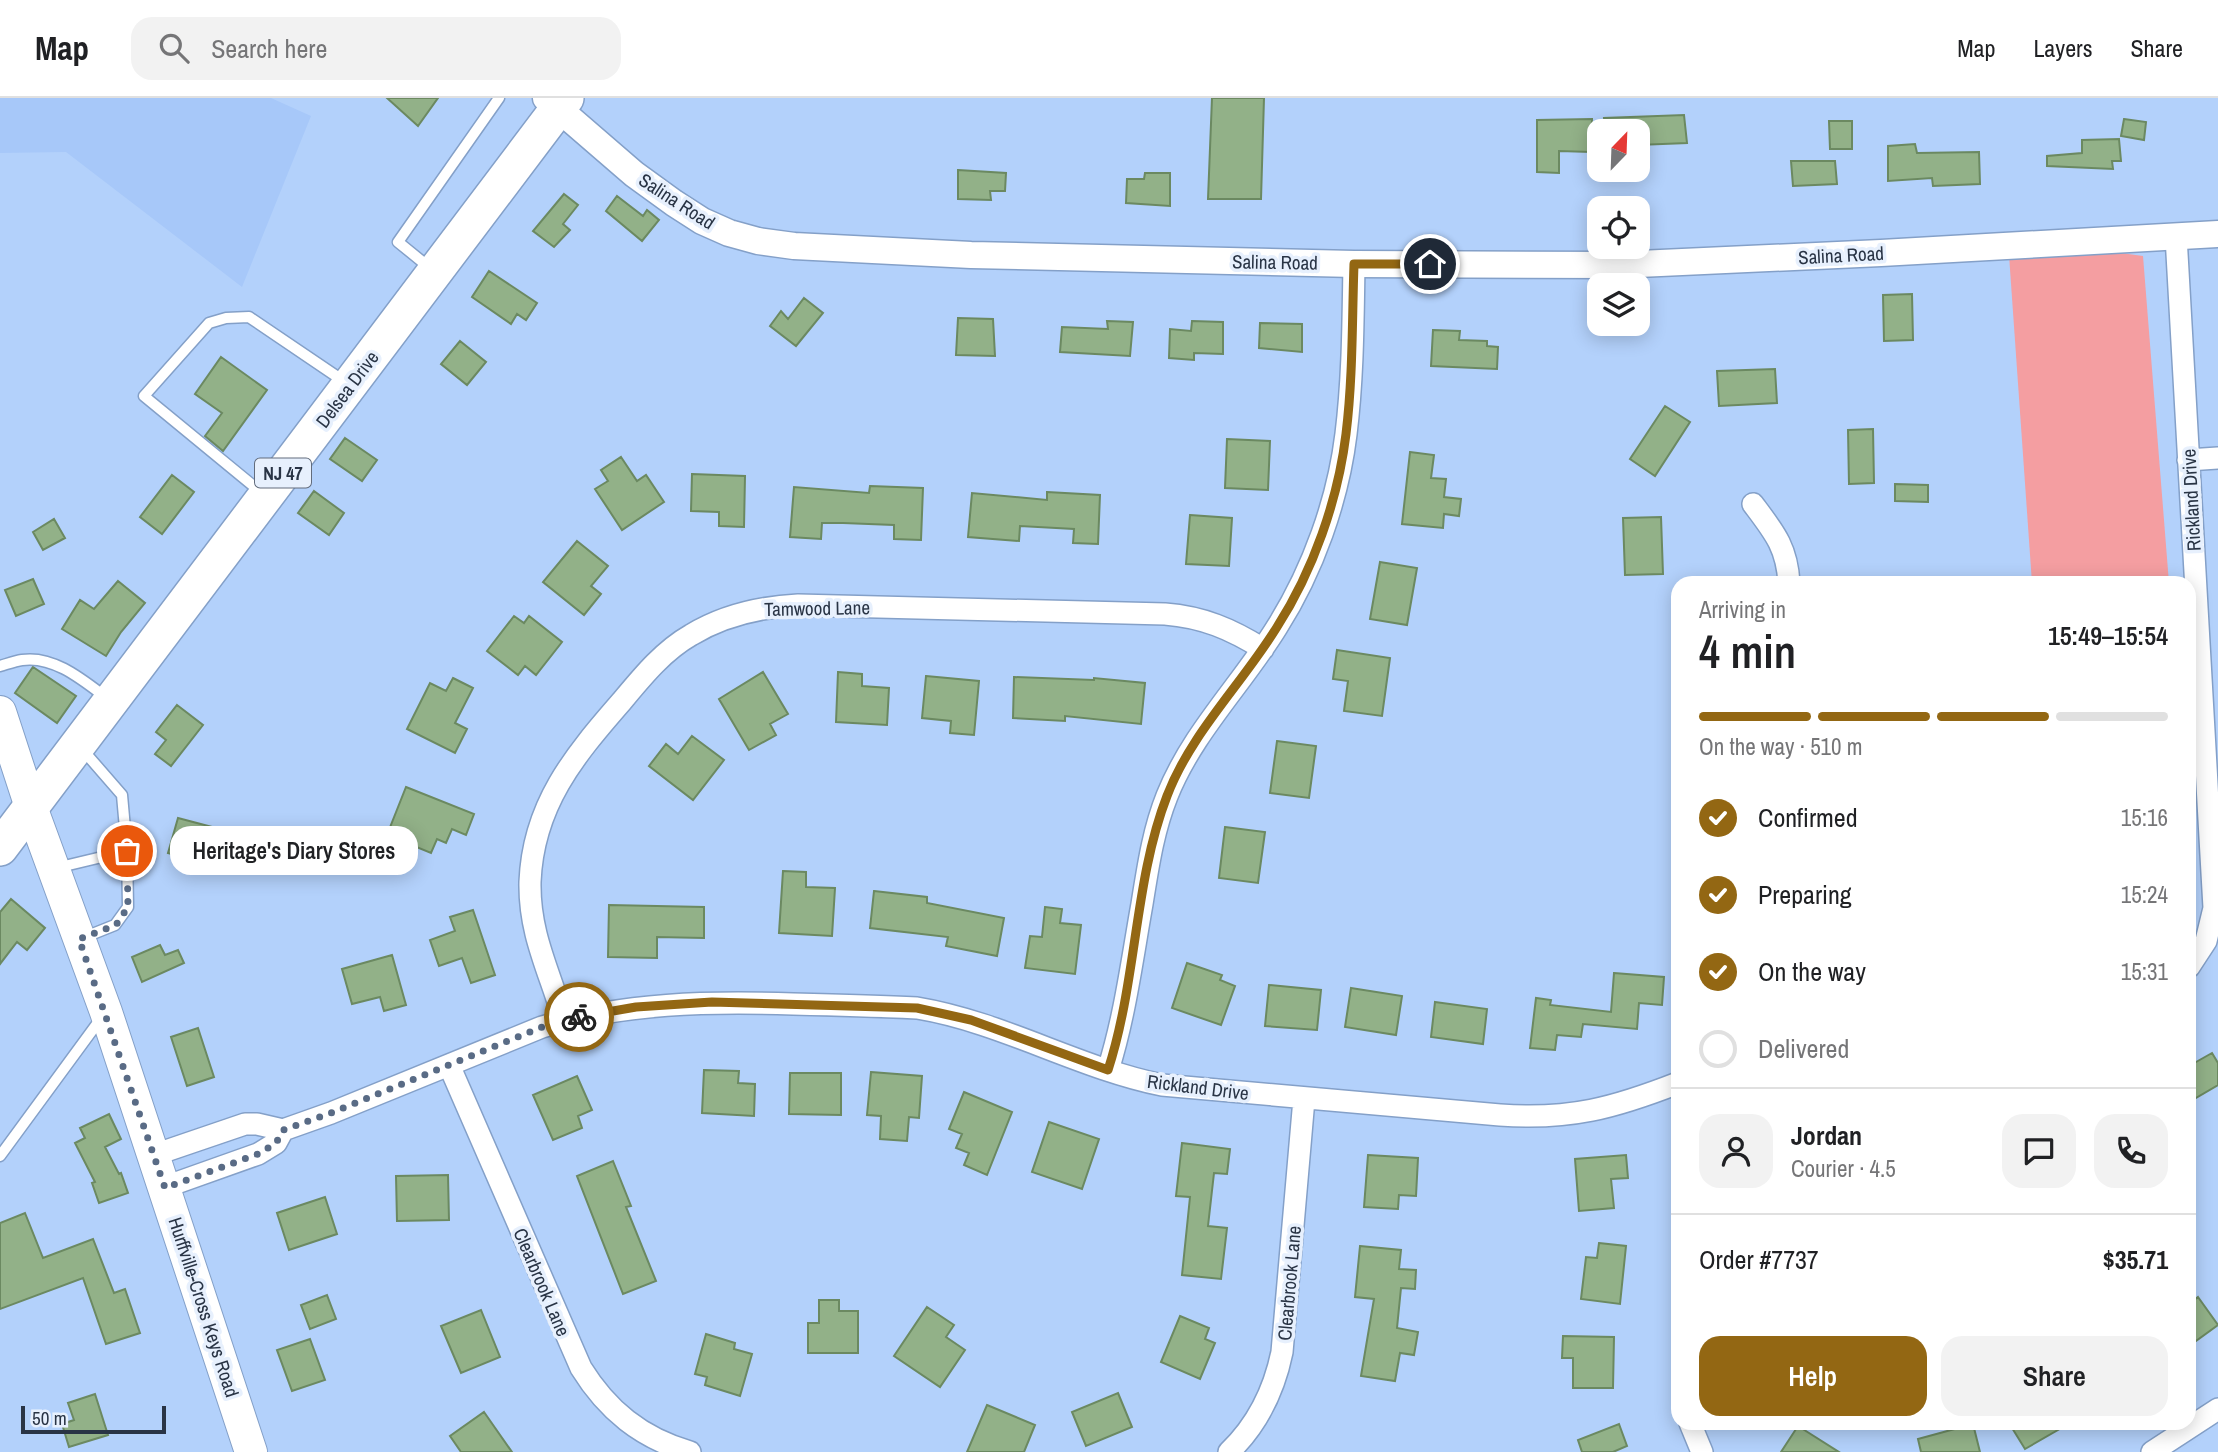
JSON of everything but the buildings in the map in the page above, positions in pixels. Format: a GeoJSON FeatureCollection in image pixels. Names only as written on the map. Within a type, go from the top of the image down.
{"type":"FeatureCollection","features":[{"type":"Feature","properties":{"kind":"main road","name":"Delsea Drive"},"geometry":{"type":"LineString","coordinates":[[0,848],[435,272],[556,102]]}},
{"type":"Feature","properties":{"kind":"main road","name":"Hurffville-Cross Keys Road"},"geometry":{"type":"LineString","coordinates":[[0,712],[31,807],[106,1012],[251,1452]]}},
{"type":"Feature","properties":{"kind":"street","name":"Salina Road"},"geometry":{"type":"LineString","coordinates":[[556,102],[634,174],[702,221],[729,233],[758,241],[794,246],[971,256],[1354,264],[1618,265],[2218,234]]}},
{"type":"Feature","properties":{"kind":"street","name":"Rickland Drive"},"geometry":{"type":"LineString","coordinates":[[2176,236],[2195,576]]}},
{"type":"Feature","properties":{"kind":"street"},"geometry":{"type":"LineString","coordinates":[[1108,1070],[1121,1027],[1149,859],[1175,777],[1287,612],[1307,571],[1326,517],[1346,435],[1352,380],[1354,264]]}},
{"type":"Feature","properties":{"kind":"street"},"geometry":{"type":"LineString","coordinates":[[2188,460],[2218,458]]}},
{"type":"Feature","properties":{"kind":"street"},"geometry":{"type":"LineString","coordinates":[[1753,504],[1782,546],[1789,576]]}},
{"type":"Feature","properties":{"kind":"street","name":"Rickland Drive"},"geometry":{"type":"LineString","coordinates":[[2196,598],[2214,908],[2206,942],[2196,957]]}},
{"type":"Feature","properties":{"kind":"street","name":"Tamwood Lane"},"geometry":{"type":"LineString","coordinates":[[564,1021],[539,951],[532,918],[531,874],[541,820],[563,773],[588,739],[656,663],[678,643],[705,627],[746,612],[797,605],[1150,613],[1206,620],[1263,649]]}},
{"type":"Feature","properties":{"kind":"street","name":"Rickland Drive"},"geometry":{"type":"LineString","coordinates":[[154,1155],[245,1125],[257,1124],[283,1130],[564,1021],[636,1007],[686,1003],[917,1008],[963,1018],[1140,1080],[1173,1087],[1304,1099],[1513,1116],[1554,1116],[1610,1107],[1671,1090]]}},
{"type":"Feature","properties":{"kind":"street","name":"Clearbrook Lane"},"geometry":{"type":"LineString","coordinates":[[449,1065],[581,1368],[603,1399],[626,1422],[657,1440],[690,1452]]}},
{"type":"Feature","properties":{"kind":"street","name":"Clearbrook Lane"},"geometry":{"type":"LineString","coordinates":[[1229,1452],[1261,1413],[1272,1390],[1282,1352],[1304,1099]]}},
{"type":"Feature","properties":{"kind":"street","name":"Rickland Drive"},"geometry":{"type":"LineString","coordinates":[[165,1188],[258,1154],[276,1143],[283,1130]]}},
{"type":"Feature","properties":{"kind":"street"},"geometry":{"type":"LineString","coordinates":[[2196,1423],[2218,1409]]}},
{"type":"Feature","properties":{"kind":"street"},"geometry":{"type":"LineString","coordinates":[[1693,1430],[1702,1452]]}},
{"type":"Feature","properties":{"kind":"street"},"geometry":{"type":"LineString","coordinates":[[2152,1452],[2186,1430]]}},
{"type":"Feature","properties":{"kind":"lane"},"geometry":{"type":"LineString","coordinates":[[435,272],[398,242],[499,98]]}},
{"type":"Feature","properties":{"kind":"lane"},"geometry":{"type":"LineString","coordinates":[[266,496],[144,396],[209,323],[226,318],[248,317],[350,385]]}},
{"type":"Feature","properties":{"kind":"lane"},"geometry":{"type":"LineString","coordinates":[[0,666],[23,659],[41,661],[77,676],[111,701]]}},
{"type":"Feature","properties":{"kind":"lane"},"geometry":{"type":"LineString","coordinates":[[78,745],[122,795],[128,907],[116,925],[79,939]]}},
{"type":"Feature","properties":{"kind":"lane"},"geometry":{"type":"LineString","coordinates":[[54,868],[127,851]]}},
{"type":"Feature","properties":{"kind":"lane"},"geometry":{"type":"LineString","coordinates":[[0,1156],[106,1012]]}},
{"type":"Feature","properties":{"kind":"shaded area"},"geometry":{"type":"Polygon","coordinates":[[[0,98],[271,98],[311,116],[242,287],[66,152],[0,153],[0,98]]]}},
{"type":"Feature","properties":{"kind":"shaded area"},"geometry":{"type":"Polygon","coordinates":[[[2121,253],[2143,256],[2168,576],[2032,576],[2009,255],[2121,253]]]}},
{"type":"Feature","properties":{"kind":"way so far"},"geometry":{"type":"LineString","coordinates":[[127,851],[128,907],[116,925],[79,939],[165,1188],[258,1154],[276,1143],[283,1130],[542,1027],[579,1017]]}},
{"type":"Feature","properties":{"kind":"place","name":"Heritage's Diary Stores"},"geometry":{"type":"Point","coordinates":[127,851]}},
{"type":"Feature","properties":{"kind":"route"},"geometry":{"type":"LineString","coordinates":[[579,1017],[636,1007],[712,1002],[917,1008],[971,1020],[1108,1070],[1121,1027],[1149,859],[1168,793],[1193,748],[1287,612],[1311,561],[1326,517],[1346,435],[1352,380],[1354,264],[1430,264]]}}]}
